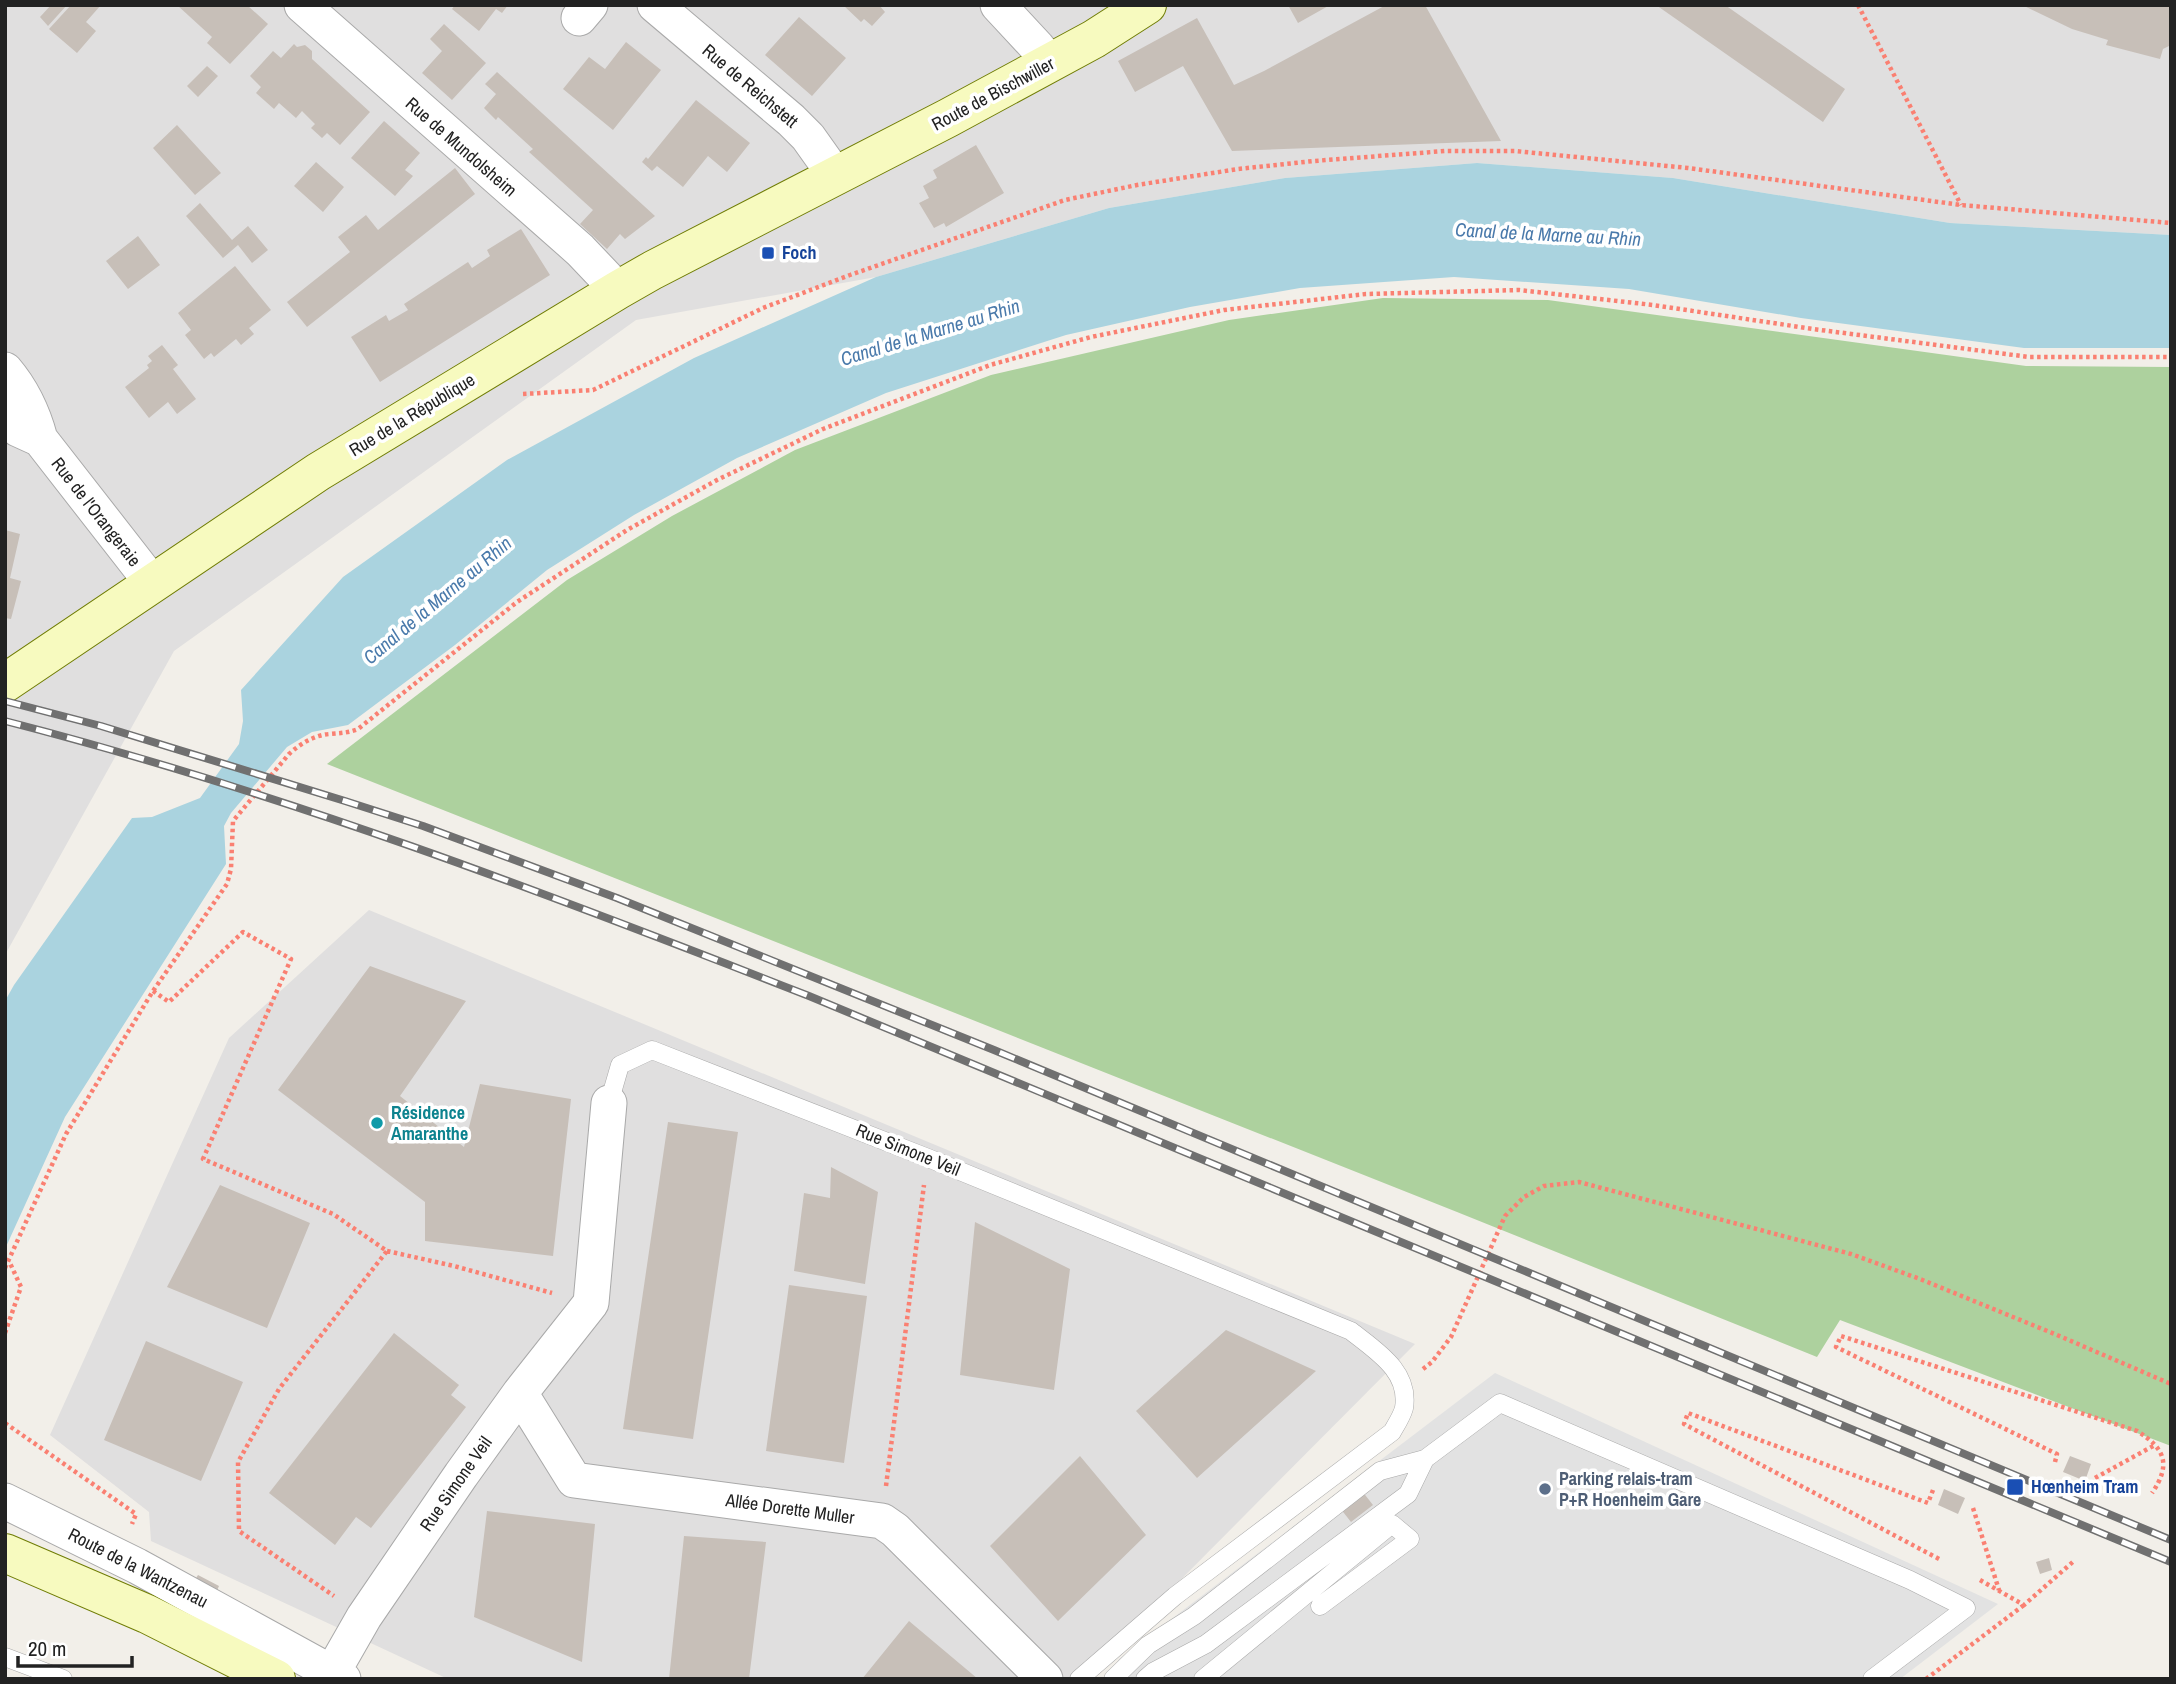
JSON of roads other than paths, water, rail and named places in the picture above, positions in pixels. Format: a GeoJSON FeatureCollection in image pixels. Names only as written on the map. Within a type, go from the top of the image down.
{"type":"FeatureCollection","features":[{"type":"Feature","properties":{"kind":"main road","name":"Route de Bischwiller"},"geometry":{"type":"LineString","coordinates":[[835,175],[1050,63],[1147,5]]}},
{"type":"Feature","properties":{"kind":"main road","name":"Rue de la République"},"geometry":{"type":"LineString","coordinates":[[5,683],[318,472],[618,290],[835,175]]}},
{"type":"Feature","properties":{"kind":"main road","name":"Route de la Wantzenau"},"geometry":{"type":"LineString","coordinates":[[5,1553],[147,1614],[275,1679]]}},
{"type":"Feature","properties":{"kind":"street","name":"Rue de Mundolsheim"},"geometry":{"type":"LineString","coordinates":[[302,5],[579,250],[618,290]]}},
{"type":"Feature","properties":{"kind":"street","name":"Rue de Reichstett"},"geometry":{"type":"LineString","coordinates":[[655,5],[808,136],[835,175]]}},
{"type":"Feature","properties":{"kind":"street"},"geometry":{"type":"LineString","coordinates":[[998,5],[1050,63]]}},
{"type":"Feature","properties":{"kind":"street","name":"Rue de l'Orangeraie"},"geometry":{"type":"LineString","coordinates":[[5,370],[20,387],[34,416],[40,439],[153,584]]}},
{"type":"Feature","properties":{"kind":"street","name":"Rue de l'Orangeraie"},"geometry":{"type":"LineString","coordinates":[[5,419],[18,429],[40,439]]}},
{"type":"Feature","properties":{"kind":"street","name":"Rue Simone Veil"},"geometry":{"type":"LineString","coordinates":[[338,1676],[364,1617],[520,1393],[591,1303],[609,1102]]}},
{"type":"Feature","properties":{"kind":"street","name":"Allée Dorette Muller"},"geometry":{"type":"LineString","coordinates":[[520,1393],[575,1480],[882,1521],[895,1530],[1045,1679]]}},
{"type":"Feature","properties":{"kind":"street","name":"Route de la Wantzenau"},"geometry":{"type":"LineString","coordinates":[[5,1501],[149,1572],[338,1676]]}},
{"type":"Feature","properties":{"kind":"lane","name":"Rue Simone Veil"},"geometry":{"type":"LineString","coordinates":[[609,1102],[620,1065],[652,1050],[928,1157],[1351,1331],[1389,1361],[1404,1386],[1404,1410],[1392,1432],[1175,1596],[1079,1679]]}},
{"type":"Feature","properties":{"kind":"lane"},"geometry":{"type":"LineString","coordinates":[[1113,1679],[1148,1645],[1194,1616],[1380,1471],[1425,1459],[1500,1403],[1910,1580],[1966,1608],[1872,1679]]}},
{"type":"Feature","properties":{"kind":"lane"},"geometry":{"type":"LineString","coordinates":[[1145,1679],[1206,1644],[1408,1494],[1425,1459]]}},
{"type":"Feature","properties":{"kind":"lane"},"geometry":{"type":"LineString","coordinates":[[1203,1679],[1392,1524],[1410,1539],[1320,1606]]}},
{"type":"Feature","properties":{"kind":"lane"},"geometry":{"type":"LineString","coordinates":[[5,1657],[62,1679]]}},
{"type":"Feature","properties":{"kind":"water","name":"Canal de la Marne au Rhin"},"geometry":{"type":"Polygon","coordinates":[[[1477,163],[1673,178],[1950,223],[2171,235],[2171,348],[2024,348],[1801,318],[1629,289],[1454,277],[1300,288],[1190,307],[1066,335],[886,393],[737,458],[634,515],[547,570],[455,645],[348,725],[312,732],[287,747],[231,813],[224,826],[226,864],[65,1117],[5,1249],[5,1001],[132,818],[152,817],[200,798],[239,744],[243,721],[241,690],[343,577],[507,460],[694,358],[876,277],[1109,208],[1285,178],[1477,163]]]}},
{"type":"Feature","properties":{"kind":"railway"},"geometry":{"type":"LineString","coordinates":[[5,701],[101,726],[423,826],[617,898],[994,1050],[2171,1540]]}},
{"type":"Feature","properties":{"kind":"railway"},"geometry":{"type":"LineString","coordinates":[[5,721],[210,779],[311,812],[511,882],[709,957],[809,996],[2171,1562]]}},
{"type":"Feature","properties":{"kind":"place","name":"Foch"},"geometry":{"type":"Point","coordinates":[768,253]}},
{"type":"Feature","properties":{"kind":"place","name":"Résidence Amaranthe"},"geometry":{"type":"Point","coordinates":[377,1123]}},
{"type":"Feature","properties":{"kind":"place","name":"Hœnheim Tram"},"geometry":{"type":"Point","coordinates":[2015,1487]}},
{"type":"Feature","properties":{"kind":"place","name":"Parking relais-tram P+R Hoenheim Gare"},"geometry":{"type":"Point","coordinates":[1545,1489]}}]}
